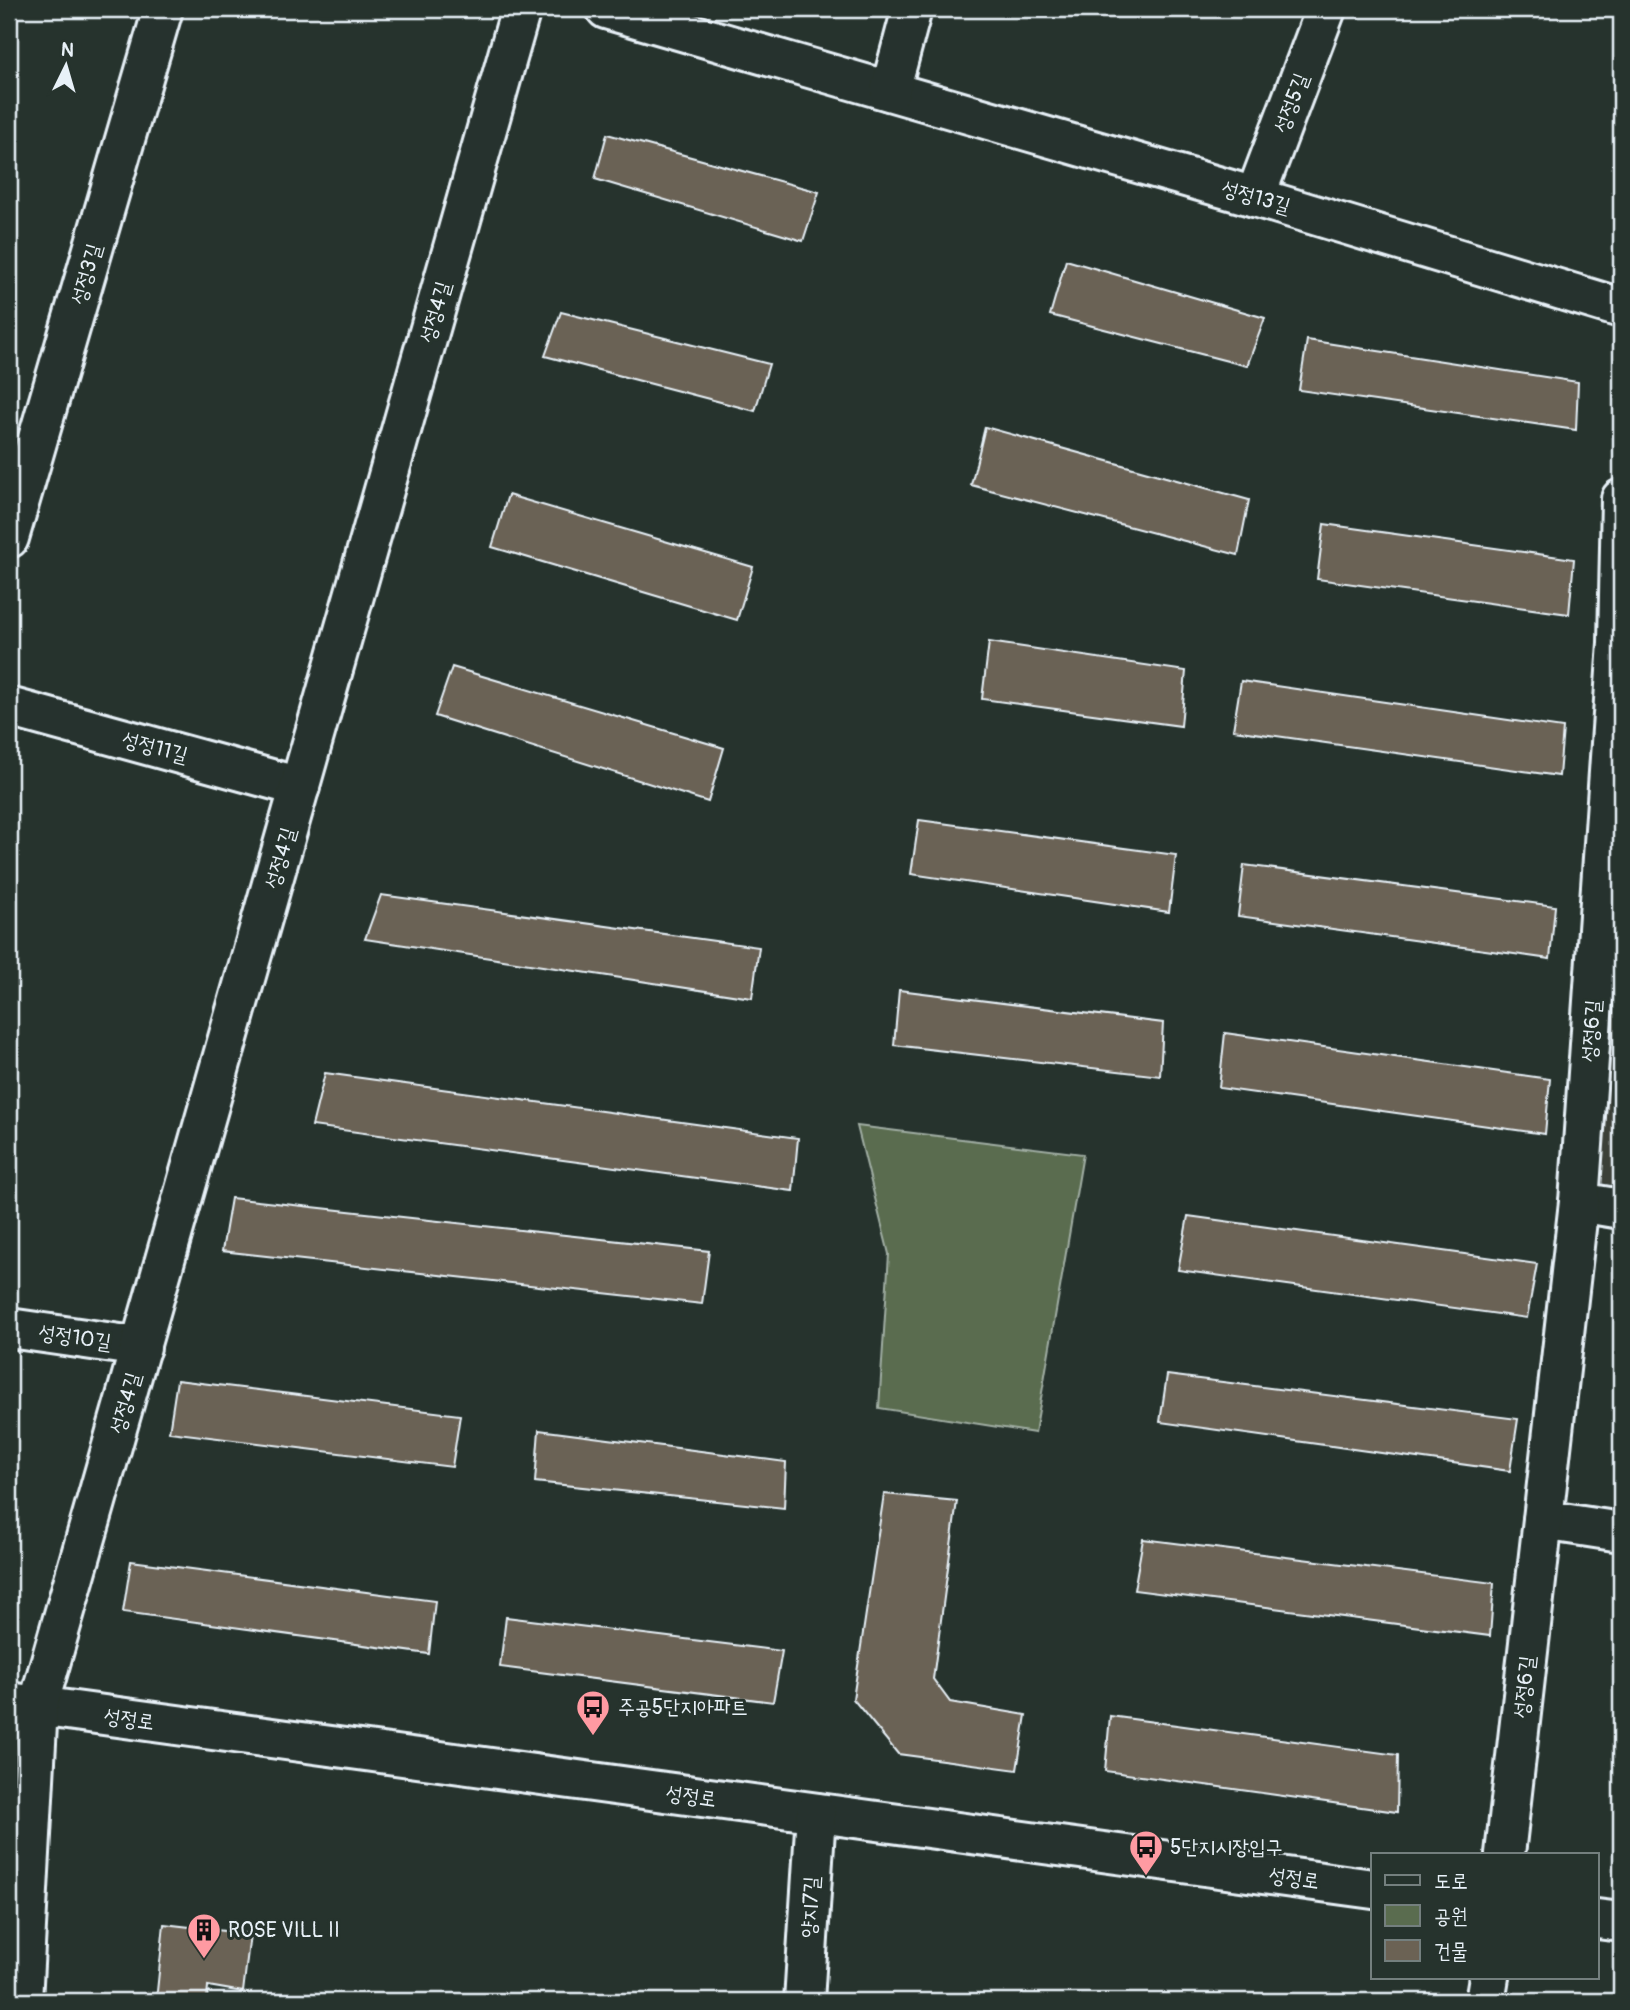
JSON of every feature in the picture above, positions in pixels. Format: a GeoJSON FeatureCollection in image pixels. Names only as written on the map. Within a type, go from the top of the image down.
{"type":"FeatureCollection","features":[{"type":"Feature","properties":{"kind":"street","name":"성정3길"},"geometry":{"type":"LineString","coordinates":[[9,538],[163,9]]}},
{"type":"Feature","properties":{"kind":"street","name":"성정4길"},"geometry":{"type":"LineString","coordinates":[[22,2001],[23,1704],[141,1347],[521,9]]}},
{"type":"Feature","properties":{"kind":"street","name":"성정13길"},"geometry":{"type":"LineString","coordinates":[[606,9],[1255,197],[1621,308]]}},
{"type":"Feature","properties":{"kind":"street"},"geometry":{"type":"LineString","coordinates":[[890,91],[912,9]]}},
{"type":"Feature","properties":{"kind":"street","name":"성정5길"},"geometry":{"type":"LineString","coordinates":[[1255,197],[1326,9]]}},
{"type":"Feature","properties":{"kind":"street","name":"성정6길"},"geometry":{"type":"LineString","coordinates":[[1506,1853],[1579,1202],[1618,643],[1621,499]]}},
{"type":"Feature","properties":{"kind":"street","name":"성정11길"},"geometry":{"type":"LineString","coordinates":[[9,707],[300,787]]}},
{"type":"Feature","properties":{"kind":"street"},"geometry":{"type":"LineString","coordinates":[[1579,1202],[1621,1209]]}},
{"type":"Feature","properties":{"kind":"street","name":"성정10길"},"geometry":{"type":"LineString","coordinates":[[9,1328],[141,1347]]}},
{"type":"Feature","properties":{"kind":"street"},"geometry":{"type":"LineString","coordinates":[[1543,1520],[1621,1532]]}},
{"type":"Feature","properties":{"kind":"street","name":"성정로"},"geometry":{"type":"LineString","coordinates":[[23,1704],[1371,1889]]}},
{"type":"Feature","properties":{"kind":"street","name":"양지7길"},"geometry":{"type":"LineString","coordinates":[[804,2001],[816,1813]]}},
{"type":"Feature","properties":{"kind":"street"},"geometry":{"type":"LineString","coordinates":[[1598,1919],[1621,1922]]}},
{"type":"Feature","properties":{"kind":"street"},"geometry":{"type":"LineString","coordinates":[[1485,2001],[1489,1979]]}},
{"type":"Feature","properties":{"kind":"shaded area"},"geometry":{"type":"Polygon","coordinates":[[[1621,839],[1621,1186],[1602,1183],[1621,839]]]}},
{"type":"Feature","properties":{"kind":"green space"},"geometry":{"type":"Polygon","coordinates":[[[857,1126],[1083,1154],[1035,1433],[879,1408],[889,1254],[857,1126]]]}},
{"type":"Feature","properties":{"kind":"building"},"geometry":{"type":"Polygon","coordinates":[[[607,134],[819,192],[803,241],[595,179],[607,134]]]}},
{"type":"Feature","properties":{"kind":"building"},"geometry":{"type":"Polygon","coordinates":[[[1066,260],[1265,318],[1247,366],[1050,315],[1066,260]]]}},
{"type":"Feature","properties":{"kind":"building"},"geometry":{"type":"Polygon","coordinates":[[[561,312],[769,364],[755,411],[545,356],[561,312]]]}},
{"type":"Feature","properties":{"kind":"building"},"geometry":{"type":"Polygon","coordinates":[[[1307,340],[1578,382],[1576,430],[1299,390],[1307,340]]]}},
{"type":"Feature","properties":{"kind":"building"},"geometry":{"type":"Polygon","coordinates":[[[985,427],[1249,500],[1238,555],[971,485],[985,427]]]}},
{"type":"Feature","properties":{"kind":"building"},"geometry":{"type":"Polygon","coordinates":[[[508,495],[753,567],[737,620],[492,547],[508,495]]]}},
{"type":"Feature","properties":{"kind":"building"},"geometry":{"type":"Polygon","coordinates":[[[1324,524],[1574,559],[1569,614],[1317,579],[1324,524]]]}},
{"type":"Feature","properties":{"kind":"building"},"geometry":{"type":"Polygon","coordinates":[[[989,642],[1186,671],[1181,726],[982,699],[989,642]]]}},
{"type":"Feature","properties":{"kind":"building"},"geometry":{"type":"Polygon","coordinates":[[[452,667],[724,748],[708,802],[435,716],[452,667]]]}},
{"type":"Feature","properties":{"kind":"building"},"geometry":{"type":"Polygon","coordinates":[[[1241,681],[1563,728],[1559,776],[1233,730],[1241,681]]]}},
{"type":"Feature","properties":{"kind":"building"},"geometry":{"type":"Polygon","coordinates":[[[919,820],[1176,855],[1169,912],[911,874],[919,820]]]}},
{"type":"Feature","properties":{"kind":"building"},"geometry":{"type":"Polygon","coordinates":[[[1244,865],[1555,906],[1550,959],[1238,916],[1244,865]]]}},
{"type":"Feature","properties":{"kind":"building"},"geometry":{"type":"Polygon","coordinates":[[[381,895],[759,947],[752,998],[365,939],[381,895]]]}},
{"type":"Feature","properties":{"kind":"building"},"geometry":{"type":"Polygon","coordinates":[[[899,990],[1163,1023],[1160,1076],[894,1045],[899,990]]]}},
{"type":"Feature","properties":{"kind":"building"},"geometry":{"type":"Polygon","coordinates":[[[1225,1033],[1550,1079],[1545,1134],[1219,1088],[1225,1033]]]}},
{"type":"Feature","properties":{"kind":"building"},"geometry":{"type":"Polygon","coordinates":[[[325,1073],[798,1138],[793,1191],[312,1126],[325,1073]]]}},
{"type":"Feature","properties":{"kind":"building"},"geometry":{"type":"Polygon","coordinates":[[[231,1198],[709,1251],[702,1304],[222,1251],[231,1198]]]}},
{"type":"Feature","properties":{"kind":"building"},"geometry":{"type":"Polygon","coordinates":[[[1188,1216],[1537,1264],[1527,1318],[1178,1270],[1188,1216]]]}},
{"type":"Feature","properties":{"kind":"building"},"geometry":{"type":"Polygon","coordinates":[[[1167,1375],[1518,1419],[1510,1471],[1160,1422],[1167,1375]]]}},
{"type":"Feature","properties":{"kind":"building"},"geometry":{"type":"Polygon","coordinates":[[[177,1380],[460,1415],[452,1467],[169,1432],[177,1380]]]}},
{"type":"Feature","properties":{"kind":"building"},"geometry":{"type":"Polygon","coordinates":[[[539,1430],[786,1462],[784,1508],[535,1482],[539,1430]]]}},
{"type":"Feature","properties":{"kind":"building"},"geometry":{"type":"Polygon","coordinates":[[[884,1494],[957,1501],[933,1679],[950,1702],[1026,1715],[1017,1770],[898,1754],[853,1699],[884,1494]]]}},
{"type":"Feature","properties":{"kind":"building"},"geometry":{"type":"Polygon","coordinates":[[[1143,1539],[1494,1583],[1490,1636],[1134,1590],[1143,1539]]]}},
{"type":"Feature","properties":{"kind":"building"},"geometry":{"type":"Polygon","coordinates":[[[131,1561],[435,1601],[429,1654],[123,1612],[131,1561]]]}},
{"type":"Feature","properties":{"kind":"building"},"geometry":{"type":"Polygon","coordinates":[[[506,1617],[782,1651],[773,1702],[500,1667],[506,1617]]]}},
{"type":"Feature","properties":{"kind":"building"},"geometry":{"type":"Polygon","coordinates":[[[1110,1716],[1398,1755],[1397,1812],[1105,1771],[1110,1716]]]}},
{"type":"Feature","properties":{"kind":"building","name":"ROSE VILL II"},"geometry":{"type":"Polygon","coordinates":[[[164,1924],[250,1934],[243,1992],[208,1986],[207,2001],[156,2001],[164,1924]]]}},
{"type":"Feature","properties":{"kind":"place","name":"주공5단지아파트"},"geometry":{"type":"Point","coordinates":[593,1737]}},
{"type":"Feature","properties":{"kind":"place","name":"5단지시장입구"},"geometry":{"type":"Point","coordinates":[1146,1877]}},
{"type":"Feature","properties":{"kind":"place","name":"ROSE VILL II"},"geometry":{"type":"Point","coordinates":[204,1960]}}]}
